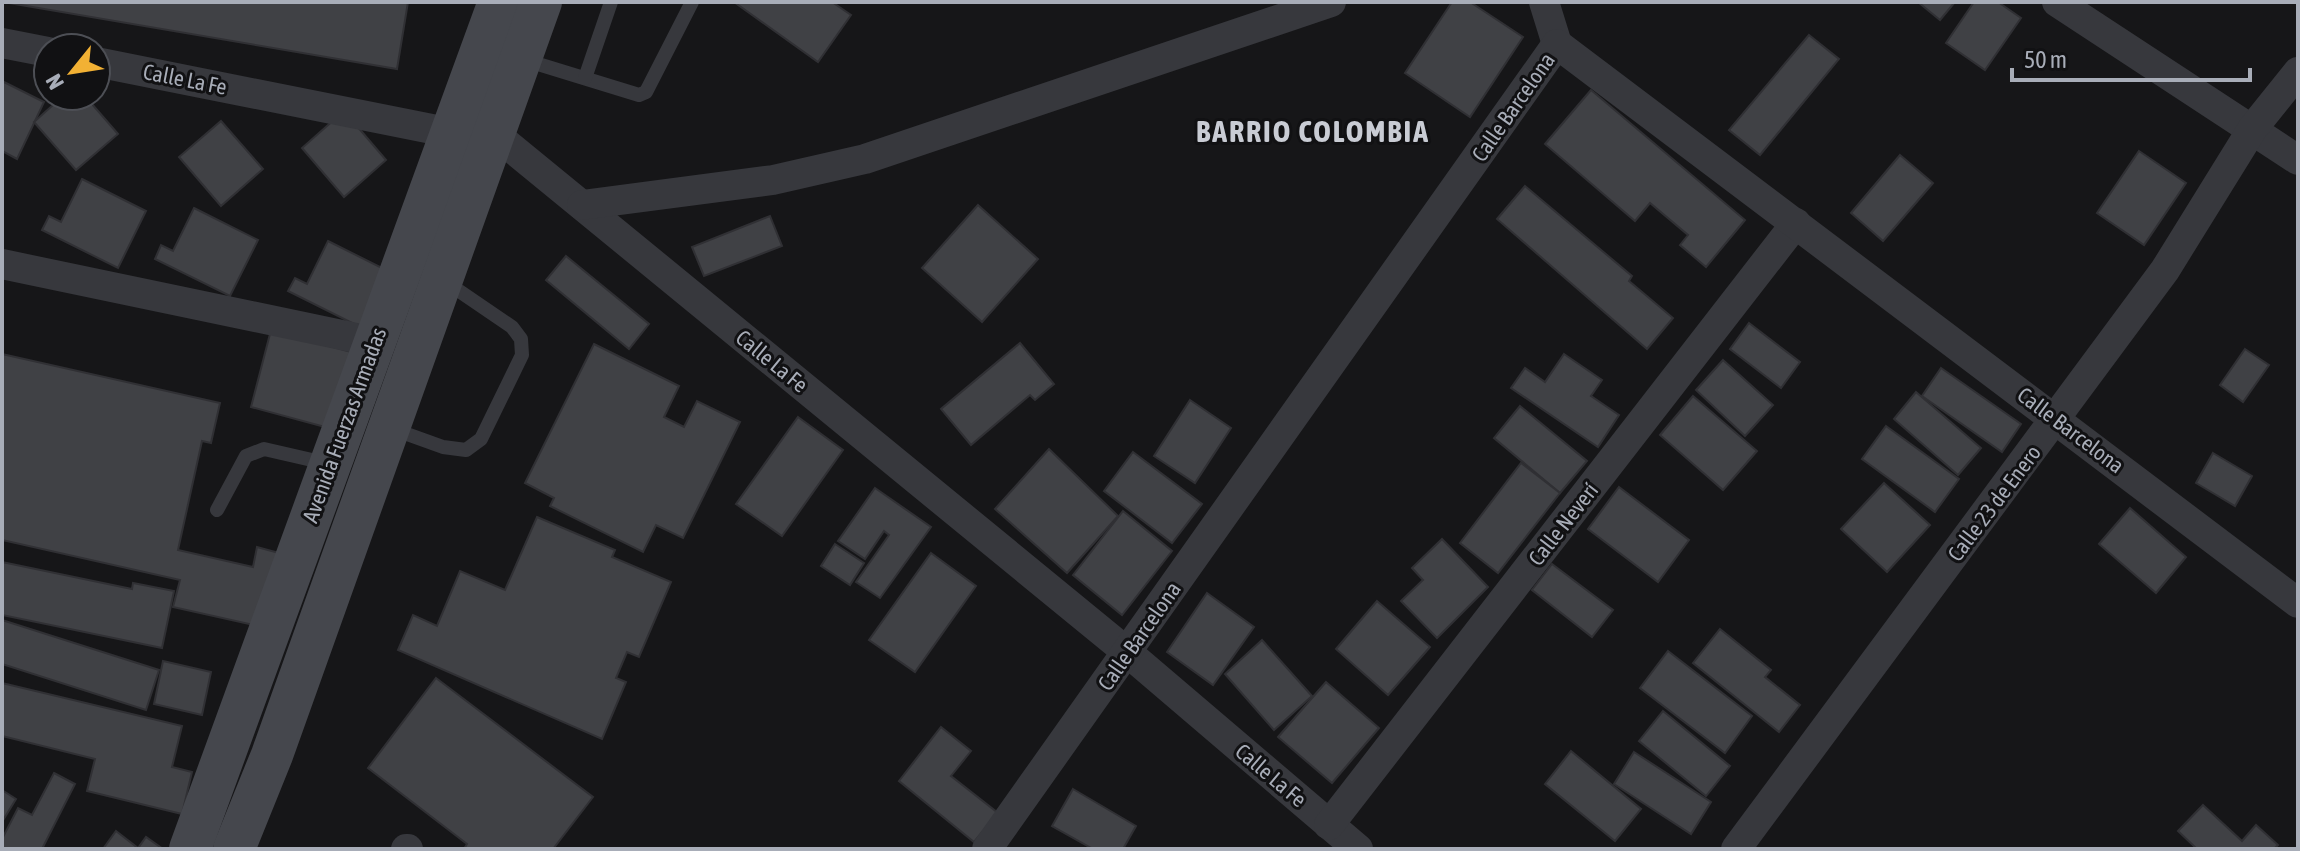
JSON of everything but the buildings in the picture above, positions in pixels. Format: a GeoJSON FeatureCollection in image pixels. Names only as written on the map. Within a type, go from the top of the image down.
{"type":"FeatureCollection","features":[{"type":"Feature","properties":{"kind":"street","name":"Avenida Fuerzas Armadas"},"geometry":{"type":"LineString","coordinates":[[499,2],[502,53]]}},
{"type":"Feature","properties":{"kind":"street","name":"Avenida Fuerzas Armadas"},"geometry":{"type":"LineString","coordinates":[[190,849],[375,342],[471,136],[502,53],[541,2]]}},
{"type":"Feature","properties":{"kind":"street"},"geometry":{"type":"LineString","coordinates":[[582,205],[773,180],[865,159],[1331,2]]}},
{"type":"Feature","properties":{"kind":"street"},"geometry":{"type":"LineString","coordinates":[[1544,2],[1557,44]]}},
{"type":"Feature","properties":{"kind":"street"},"geometry":{"type":"LineString","coordinates":[[2057,2],[2298,160]]}},
{"type":"Feature","properties":{"kind":"street"},"geometry":{"type":"LineString","coordinates":[[2,43],[32,49]]}},
{"type":"Feature","properties":{"kind":"street","name":"Calle Barcelona"},"geometry":{"type":"LineString","coordinates":[[987,849],[1557,44],[2298,603]]}},
{"type":"Feature","properties":{"kind":"street","name":"Calle La Fe"},"geometry":{"type":"LineString","coordinates":[[112,65],[507,144],[1127,652],[1358,849]]}},
{"type":"Feature","properties":{"kind":"street","name":"Calle 23 de Enero"},"geometry":{"type":"LineString","coordinates":[[1736,849],[2165,270],[2253,128],[2298,72]]}},
{"type":"Feature","properties":{"kind":"street","name":"Avenida Fuerzas Armadas"},"geometry":{"type":"LineString","coordinates":[[234,849],[272,755],[441,278],[471,136]]}},
{"type":"Feature","properties":{"kind":"street","name":"Calle Neverí"},"geometry":{"type":"LineString","coordinates":[[1329,825],[1796,223]]}},
{"type":"Feature","properties":{"kind":"street"},"geometry":{"type":"LineString","coordinates":[[2,264],[375,342]]}},
{"type":"Feature","properties":{"kind":"lane"},"geometry":{"type":"LineString","coordinates":[[585,78],[611,2]]}},
{"type":"Feature","properties":{"kind":"lane"},"geometry":{"type":"LineString","coordinates":[[502,53],[639,95],[646,92],[692,2]]}},
{"type":"Feature","properties":{"kind":"lane"},"geometry":{"type":"LineString","coordinates":[[388,427],[443,447],[466,450],[481,439],[522,355],[521,339],[512,327],[441,278]]}},
{"type":"Feature","properties":{"kind":"lane"},"geometry":{"type":"LineString","coordinates":[[217,510],[246,456],[254,451],[264,449],[309,457],[330,465]]}},
{"type":"Feature","properties":{"kind":"district","name":"BARRIO COLOMBIA"},"geometry":{"type":"Point","coordinates":[1313,131]}}]}
